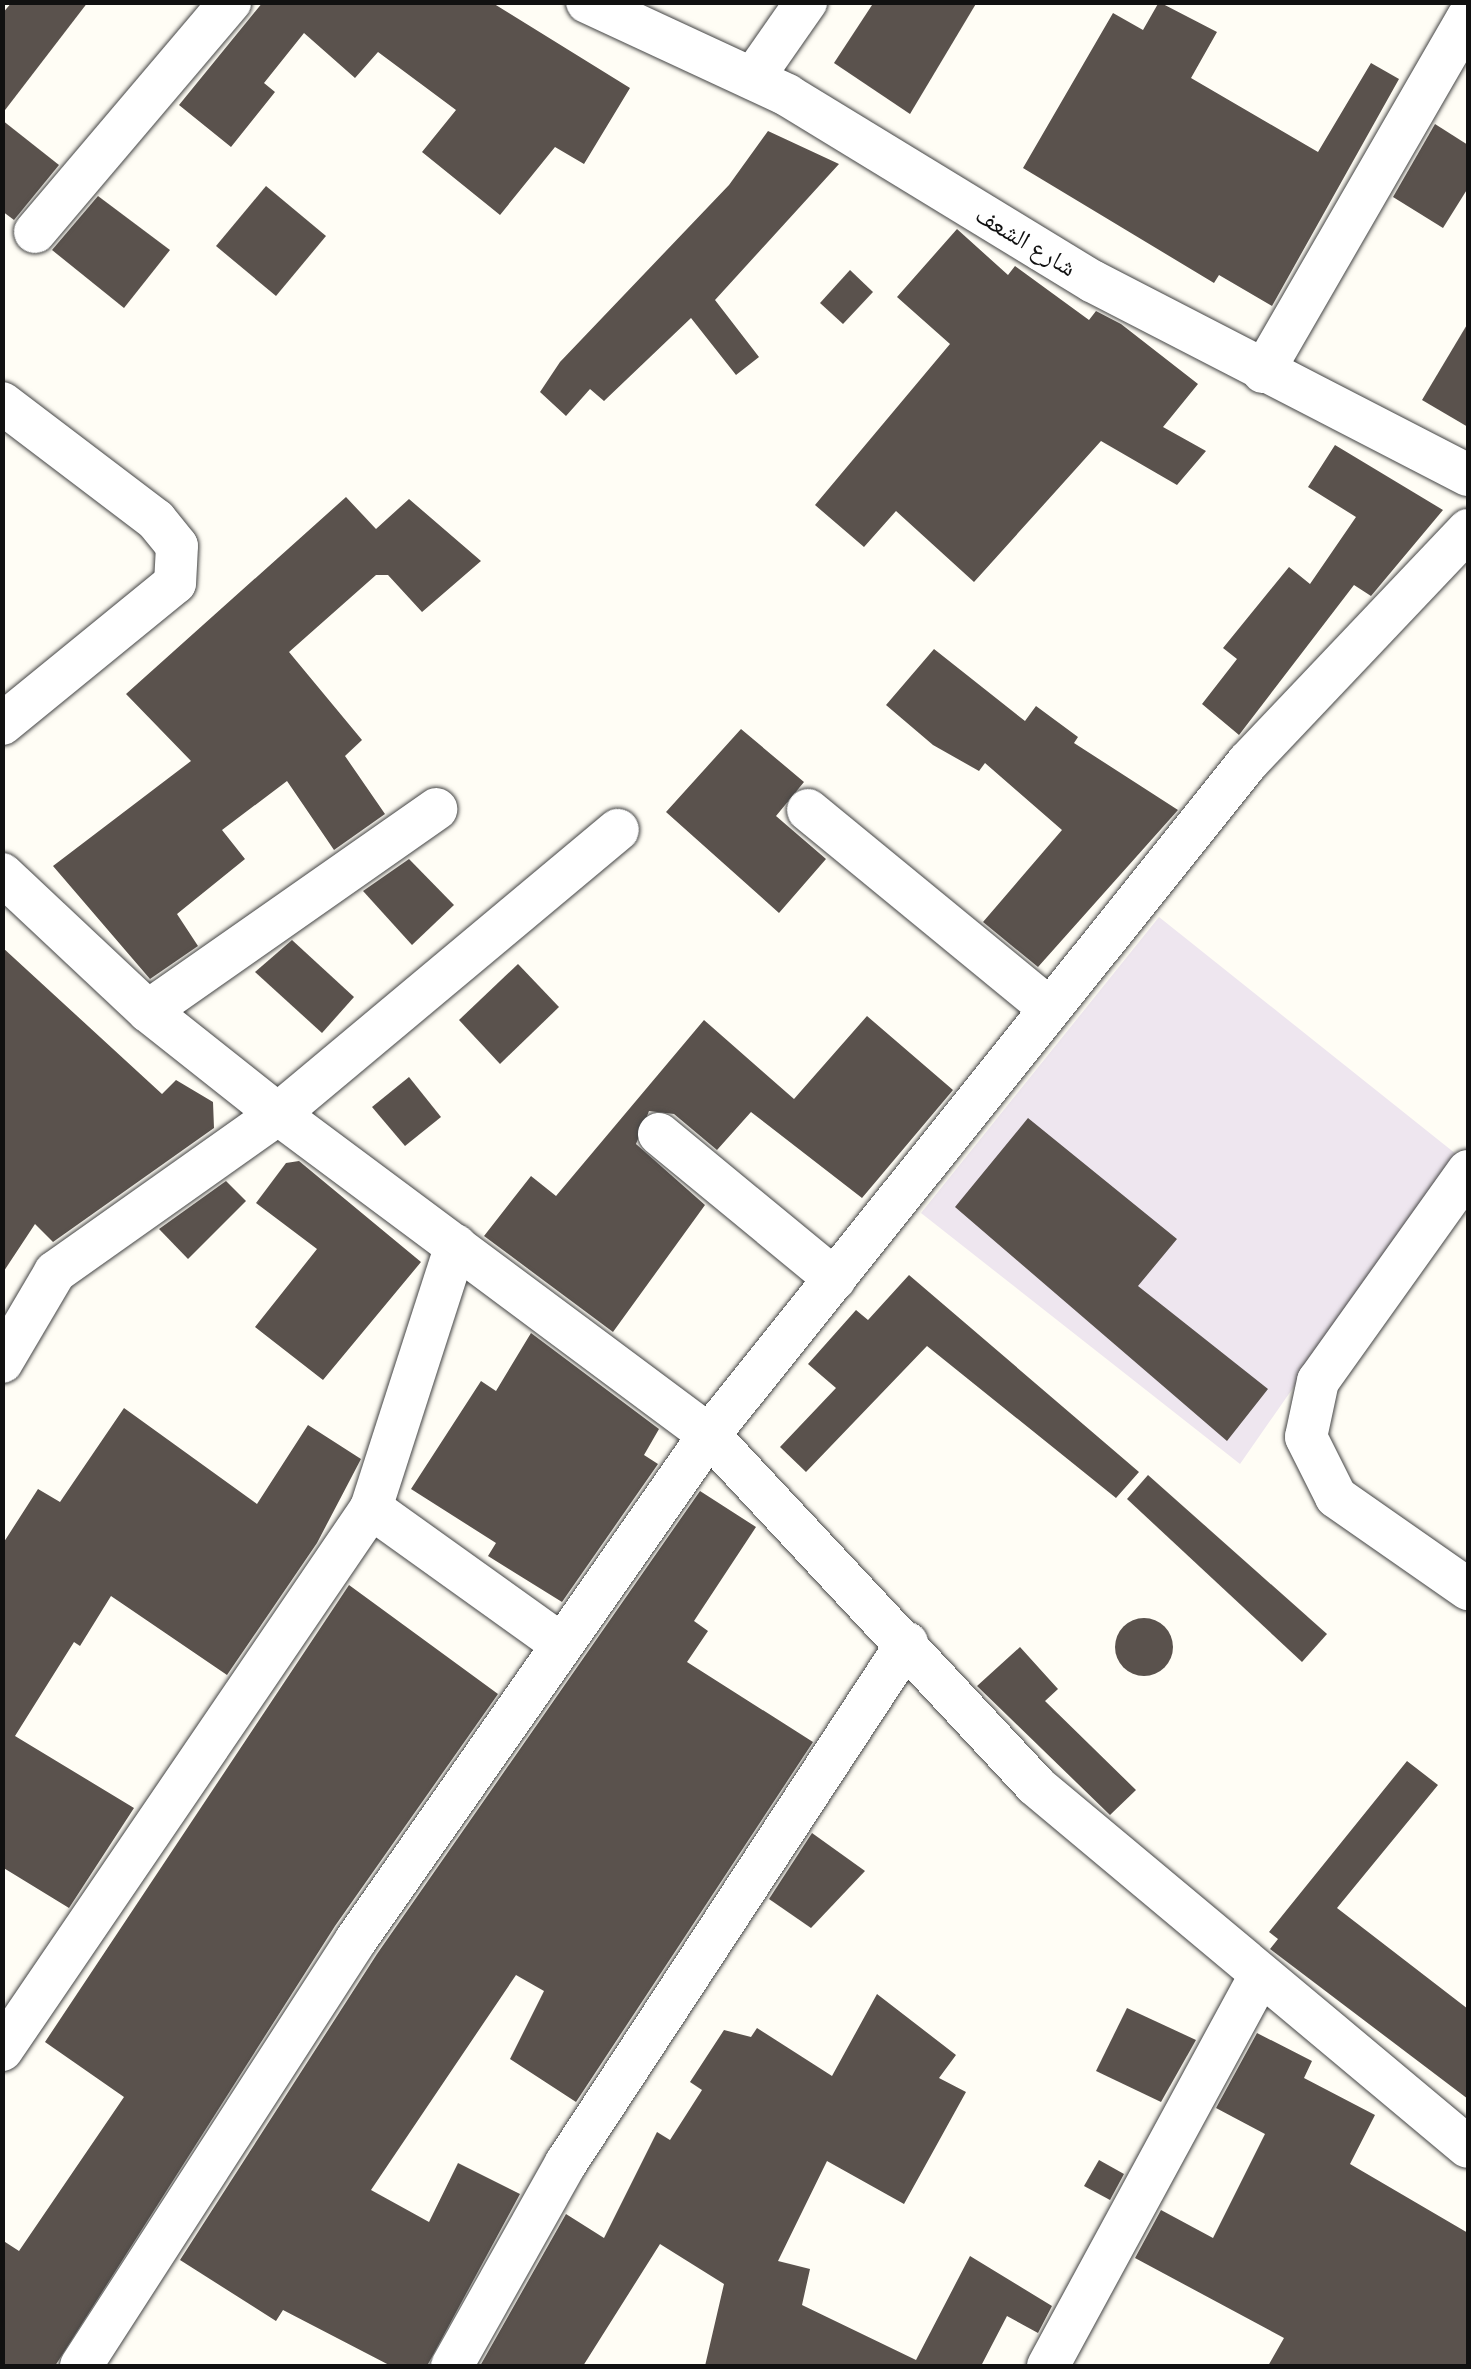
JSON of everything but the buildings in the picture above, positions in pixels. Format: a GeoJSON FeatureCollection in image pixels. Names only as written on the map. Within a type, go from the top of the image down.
{"type":"FeatureCollection","features":[{"type":"Feature","properties":{"kind":"street"},"geometry":{"type":"LineString","coordinates":[[36,232],[230,2]]}},
{"type":"Feature","properties":{"kind":"street","name":"شارع الشعف"},"geometry":{"type":"LineString","coordinates":[[587,2],[753,78],[1263,372],[1468,475]]}},
{"type":"Feature","properties":{"kind":"street"},"geometry":{"type":"LineString","coordinates":[[753,78],[806,2]]}},
{"type":"Feature","properties":{"kind":"street"},"geometry":{"type":"LineString","coordinates":[[1263,372],[1458,67],[1468,17]]}},
{"type":"Feature","properties":{"kind":"street"},"geometry":{"type":"LineString","coordinates":[[2,403],[156,520],[178,546],[176,583],[2,724]]}},
{"type":"Feature","properties":{"kind":"street"},"geometry":{"type":"LineString","coordinates":[[81,2366],[558,1642],[710,1435],[1248,762],[1468,530]]}},
{"type":"Feature","properties":{"kind":"street"},"geometry":{"type":"LineString","coordinates":[[148,1011],[436,810]]}},
{"type":"Feature","properties":{"kind":"street"},"geometry":{"type":"LineString","coordinates":[[808,810],[1050,1009]]}},
{"type":"Feature","properties":{"kind":"street"},"geometry":{"type":"LineString","coordinates":[[2,1362],[55,1272],[278,1114],[618,830]]}},
{"type":"Feature","properties":{"kind":"street"},"geometry":{"type":"LineString","coordinates":[[2,874],[148,1011],[278,1114],[710,1435],[907,1642],[1035,1785],[1258,1979],[1468,2146]]}},
{"type":"Feature","properties":{"kind":"street"},"geometry":{"type":"LineString","coordinates":[[659,1134],[835,1278]]}},
{"type":"Feature","properties":{"kind":"street"},"geometry":{"type":"LineString","coordinates":[[1468,1171],[1318,1382],[1306,1437],[1336,1497],[1468,1589]]}},
{"type":"Feature","properties":{"kind":"street"},"geometry":{"type":"LineString","coordinates":[[2,2050],[371,1508],[456,1245]]}},
{"type":"Feature","properties":{"kind":"street"},"geometry":{"type":"LineString","coordinates":[[371,1508],[558,1642]]}},
{"type":"Feature","properties":{"kind":"street"},"geometry":{"type":"LineString","coordinates":[[452,2366],[566,2163],[907,1642]]}},
{"type":"Feature","properties":{"kind":"street"},"geometry":{"type":"LineString","coordinates":[[1048,2366],[1258,1979]]}},
{"type":"Feature","properties":{"kind":"shaded area"},"geometry":{"type":"Polygon","coordinates":[[[1159,917],[1456,1154],[1240,1464],[921,1213],[1159,917]]]}}]}
